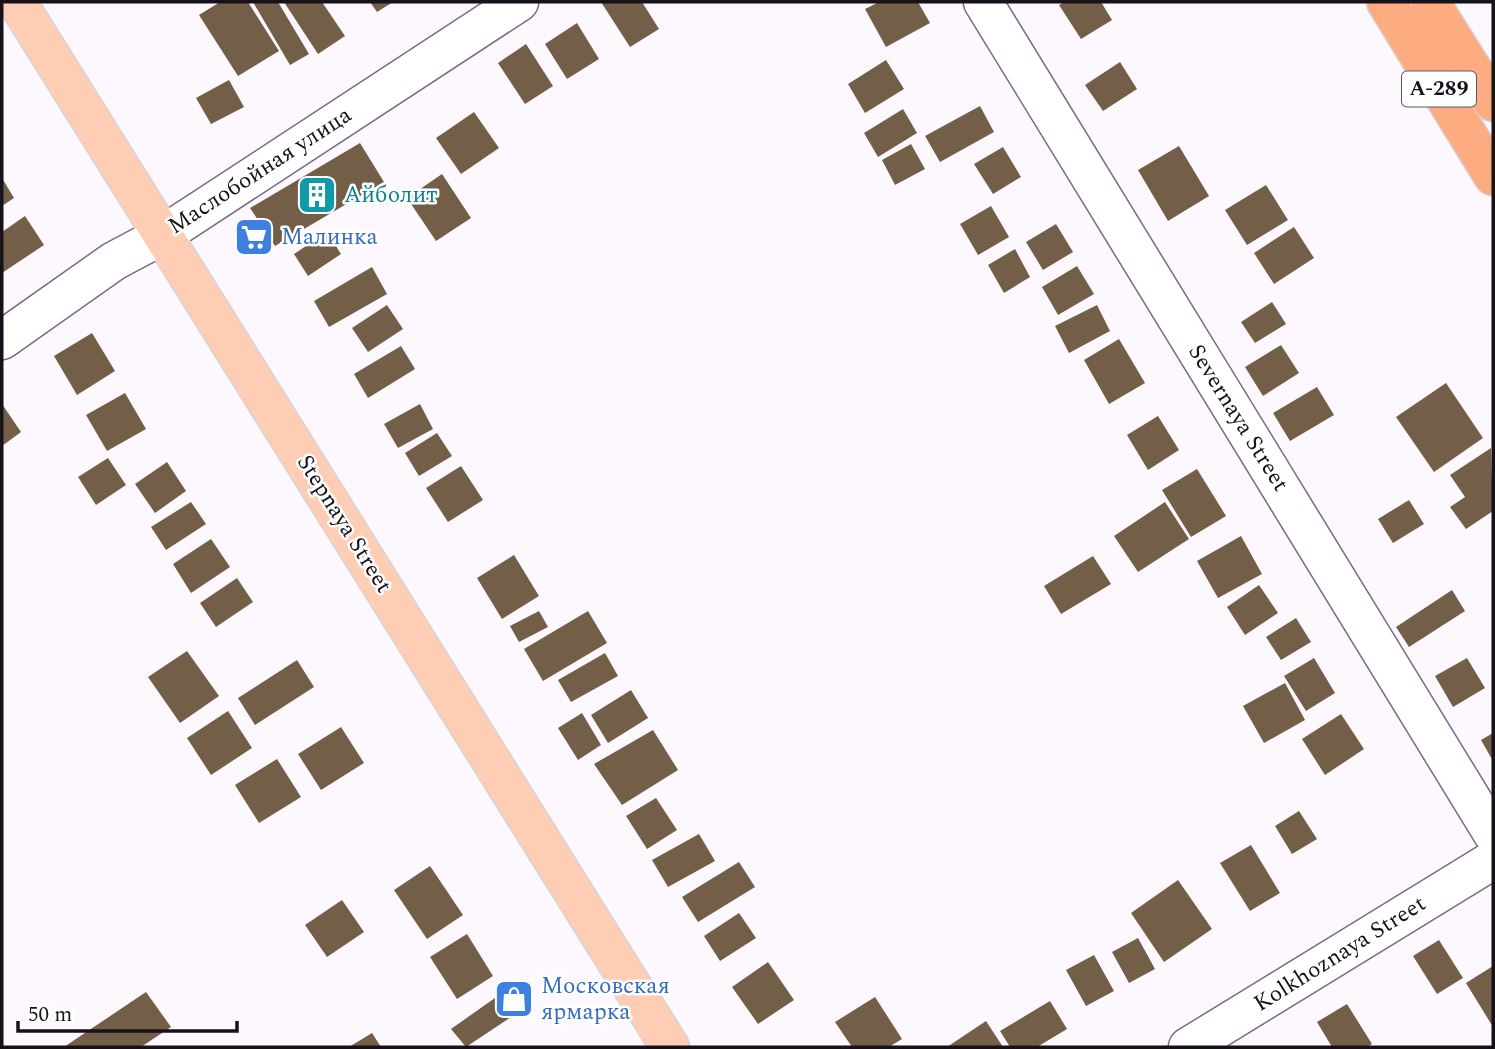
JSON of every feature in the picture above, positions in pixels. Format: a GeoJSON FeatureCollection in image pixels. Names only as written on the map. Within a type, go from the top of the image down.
{"type":"FeatureCollection","features":[{"type":"Feature","properties":{"kind":"highway","name":"А-289"},"geometry":{"type":"LineString","coordinates":[[1386,2],[1493,176]]}},
{"type":"Feature","properties":{"kind":"highway","name":"А-289"},"geometry":{"type":"LineString","coordinates":[[1430,2],[1493,102]]}},
{"type":"Feature","properties":{"kind":"main road","name":"Stepnaya Street"},"geometry":{"type":"LineString","coordinates":[[17,2],[670,1047]]}},
{"type":"Feature","properties":{"kind":"street","name":"Маслобойная улица"},"geometry":{"type":"LineString","coordinates":[[2,340],[114,261],[163,235],[519,2]]}},
{"type":"Feature","properties":{"kind":"street","name":"Severnaya Street"},"geometry":{"type":"LineString","coordinates":[[983,2],[1493,834]]}},
{"type":"Feature","properties":{"kind":"street","name":"Kolkhoznaya Street"},"geometry":{"type":"LineString","coordinates":[[1188,1047],[1493,860]]}},
{"type":"Feature","properties":{"kind":"building"},"geometry":{"type":"Polygon","coordinates":[[[220,2],[248,2],[279,51],[238,76],[199,15],[220,2]]]}},
{"type":"Feature","properties":{"kind":"building"},"geometry":{"type":"Polygon","coordinates":[[[253,2],[278,2],[309,54],[290,65],[253,2]]]}},
{"type":"Feature","properties":{"kind":"building"},"geometry":{"type":"Polygon","coordinates":[[[284,2],[322,2],[345,36],[318,54],[284,2]]]}},
{"type":"Feature","properties":{"kind":"building"},"geometry":{"type":"Polygon","coordinates":[[[370,2],[393,2],[377,12],[370,2]]]}},
{"type":"Feature","properties":{"kind":"building"},"geometry":{"type":"Polygon","coordinates":[[[601,2],[642,2],[659,29],[630,47],[601,2]]]}},
{"type":"Feature","properties":{"kind":"building"},"geometry":{"type":"Polygon","coordinates":[[[879,2],[918,2],[930,23],[886,47],[865,9],[879,2]]]}},
{"type":"Feature","properties":{"kind":"building"},"geometry":{"type":"Polygon","coordinates":[[[1065,2],[1101,2],[1112,20],[1081,39],[1059,5],[1065,2]]]}},
{"type":"Feature","properties":{"kind":"building"},"geometry":{"type":"Polygon","coordinates":[[[577,23],[599,59],[567,79],[545,44],[577,23]]]}},
{"type":"Feature","properties":{"kind":"building"},"geometry":{"type":"Polygon","coordinates":[[[526,44],[553,86],[525,104],[498,63],[526,44]]]}},
{"type":"Feature","properties":{"kind":"building"},"geometry":{"type":"Polygon","coordinates":[[[886,60],[904,89],[865,113],[848,84],[886,60]]]}},
{"type":"Feature","properties":{"kind":"building"},"geometry":{"type":"Polygon","coordinates":[[[1120,62],[1137,89],[1103,111],[1085,85],[1120,62]]]}},
{"type":"Feature","properties":{"kind":"building"},"geometry":{"type":"Polygon","coordinates":[[[229,80],[244,107],[211,124],[196,98],[229,80]]]}},
{"type":"Feature","properties":{"kind":"building"},"geometry":{"type":"Polygon","coordinates":[[[980,106],[994,132],[940,162],[925,136],[980,106]]]}},
{"type":"Feature","properties":{"kind":"building"},"geometry":{"type":"Polygon","coordinates":[[[903,109],[917,133],[878,157],[864,133],[903,109]]]}},
{"type":"Feature","properties":{"kind":"building"},"geometry":{"type":"Polygon","coordinates":[[[474,112],[499,148],[461,174],[436,138],[474,112]]]}},
{"type":"Feature","properties":{"kind":"building","name":"Айболит"},"geometry":{"type":"Polygon","coordinates":[[[360,143],[384,182],[275,246],[250,208],[360,143]]]}},
{"type":"Feature","properties":{"kind":"building"},"geometry":{"type":"Polygon","coordinates":[[[911,144],[925,169],[895,185],[882,160],[911,144]]]}},
{"type":"Feature","properties":{"kind":"building"},"geometry":{"type":"Polygon","coordinates":[[[1179,146],[1209,196],[1168,221],[1138,170],[1179,146]]]}},
{"type":"Feature","properties":{"kind":"building"},"geometry":{"type":"Polygon","coordinates":[[[1003,147],[1021,177],[993,194],[974,164],[1003,147]]]}},
{"type":"Feature","properties":{"kind":"building"},"geometry":{"type":"Polygon","coordinates":[[[442,174],[471,218],[436,241],[407,198],[442,174]]]}},
{"type":"Feature","properties":{"kind":"building"},"geometry":{"type":"Polygon","coordinates":[[[2,178],[14,198],[2,206],[2,178]]]}},
{"type":"Feature","properties":{"kind":"building"},"geometry":{"type":"Polygon","coordinates":[[[1266,185],[1288,220],[1247,245],[1225,210],[1266,185]]]}},
{"type":"Feature","properties":{"kind":"building"},"geometry":{"type":"Polygon","coordinates":[[[991,206],[1009,237],[978,255],[960,224],[991,206]]]}},
{"type":"Feature","properties":{"kind":"building"},"geometry":{"type":"Polygon","coordinates":[[[25,216],[44,245],[2,273],[2,232],[25,216]]]}},
{"type":"Feature","properties":{"kind":"building"},"geometry":{"type":"Polygon","coordinates":[[[1056,224],[1073,252],[1043,270],[1026,242],[1056,224]]]}},
{"type":"Feature","properties":{"kind":"building"},"geometry":{"type":"Polygon","coordinates":[[[1294,227],[1314,258],[1274,284],[1254,253],[1294,227]]]}},
{"type":"Feature","properties":{"kind":"building"},"geometry":{"type":"Polygon","coordinates":[[[327,232],[341,254],[308,276],[294,254],[327,232]]]}},
{"type":"Feature","properties":{"kind":"building"},"geometry":{"type":"Polygon","coordinates":[[[1015,249],[1030,277],[1004,293],[988,265],[1015,249]]]}},
{"type":"Feature","properties":{"kind":"building"},"geometry":{"type":"Polygon","coordinates":[[[1077,266],[1094,294],[1058,315],[1042,287],[1077,266]]]}},
{"type":"Feature","properties":{"kind":"building"},"geometry":{"type":"Polygon","coordinates":[[[372,267],[387,294],[329,327],[314,301],[372,267]]]}},
{"type":"Feature","properties":{"kind":"building"},"geometry":{"type":"Polygon","coordinates":[[[1272,302],[1286,324],[1255,343],[1241,322],[1272,302]]]}},
{"type":"Feature","properties":{"kind":"building"},"geometry":{"type":"Polygon","coordinates":[[[387,305],[403,329],[368,352],[352,328],[387,305]]]}},
{"type":"Feature","properties":{"kind":"building"},"geometry":{"type":"Polygon","coordinates":[[[1097,305],[1110,331],[1069,353],[1055,326],[1097,305]]]}},
{"type":"Feature","properties":{"kind":"building"},"geometry":{"type":"Polygon","coordinates":[[[92,333],[115,371],[77,395],[54,356],[92,333]]]}},
{"type":"Feature","properties":{"kind":"building"},"geometry":{"type":"Polygon","coordinates":[[[1119,339],[1145,383],[1109,404],[1084,360],[1119,339]]]}},
{"type":"Feature","properties":{"kind":"building"},"geometry":{"type":"Polygon","coordinates":[[[1281,345],[1299,373],[1263,396],[1245,367],[1281,345]]]}},
{"type":"Feature","properties":{"kind":"building"},"geometry":{"type":"Polygon","coordinates":[[[401,346],[415,369],[368,398],[354,374],[401,346]]]}},
{"type":"Feature","properties":{"kind":"building"},"geometry":{"type":"Polygon","coordinates":[[[1446,383],[1483,438],[1434,472],[1396,417],[1446,383]]]}},
{"type":"Feature","properties":{"kind":"building"},"geometry":{"type":"Polygon","coordinates":[[[1317,387],[1334,415],[1290,441],[1273,413],[1317,387]]]}},
{"type":"Feature","properties":{"kind":"building"},"geometry":{"type":"Polygon","coordinates":[[[125,393],[146,429],[107,451],[86,415],[125,393]]]}},
{"type":"Feature","properties":{"kind":"building"},"geometry":{"type":"Polygon","coordinates":[[[2,404],[21,432],[2,446],[2,404]]]}},
{"type":"Feature","properties":{"kind":"building"},"geometry":{"type":"Polygon","coordinates":[[[420,404],[433,429],[398,448],[384,424],[420,404]]]}},
{"type":"Feature","properties":{"kind":"building"},"geometry":{"type":"Polygon","coordinates":[[[1158,416],[1179,450],[1148,470],[1127,435],[1158,416]]]}},
{"type":"Feature","properties":{"kind":"building"},"geometry":{"type":"Polygon","coordinates":[[[437,433],[452,456],[419,476],[405,453],[437,433]]]}},
{"type":"Feature","properties":{"kind":"building"},"geometry":{"type":"Polygon","coordinates":[[[1491,448],[1493,511],[1466,529],[1450,507],[1465,497],[1450,475],[1491,448]]]}},
{"type":"Feature","properties":{"kind":"building"},"geometry":{"type":"Polygon","coordinates":[[[108,458],[126,485],[96,505],[78,477],[108,458]]]}},
{"type":"Feature","properties":{"kind":"building"},"geometry":{"type":"Polygon","coordinates":[[[167,462],[186,491],[155,513],[135,484],[167,462]]]}},
{"type":"Feature","properties":{"kind":"building"},"geometry":{"type":"Polygon","coordinates":[[[461,466],[483,500],[448,522],[426,488],[461,466]]]}},
{"type":"Feature","properties":{"kind":"building"},"geometry":{"type":"Polygon","coordinates":[[[1197,469],[1226,516],[1191,537],[1162,490],[1197,469]]]}},
{"type":"Feature","properties":{"kind":"building"},"geometry":{"type":"Polygon","coordinates":[[[1409,500],[1424,524],[1393,543],[1378,519],[1409,500]]]}},
{"type":"Feature","properties":{"kind":"building"},"geometry":{"type":"Polygon","coordinates":[[[191,502],[206,524],[166,550],[151,527],[191,502]]]}},
{"type":"Feature","properties":{"kind":"building"},"geometry":{"type":"Polygon","coordinates":[[[1165,502],[1189,539],[1138,572],[1114,536],[1165,502]]]}},
{"type":"Feature","properties":{"kind":"building"},"geometry":{"type":"Polygon","coordinates":[[[1241,536],[1262,574],[1218,598],[1197,561],[1241,536]]]}},
{"type":"Feature","properties":{"kind":"building"},"geometry":{"type":"Polygon","coordinates":[[[211,539],[230,567],[191,593],[173,564],[211,539]]]}},
{"type":"Feature","properties":{"kind":"building"},"geometry":{"type":"Polygon","coordinates":[[[514,555],[539,596],[502,619],[477,578],[514,555]]]}},
{"type":"Feature","properties":{"kind":"building"},"geometry":{"type":"Polygon","coordinates":[[[1093,556],[1111,584],[1061,614],[1044,586],[1093,556]]]}},
{"type":"Feature","properties":{"kind":"building"},"geometry":{"type":"Polygon","coordinates":[[[237,578],[253,602],[216,627],[200,603],[237,578]]]}},
{"type":"Feature","properties":{"kind":"building"},"geometry":{"type":"Polygon","coordinates":[[[1259,585],[1278,613],[1245,635],[1227,607],[1259,585]]]}},
{"type":"Feature","properties":{"kind":"building"},"geometry":{"type":"Polygon","coordinates":[[[1452,590],[1465,611],[1409,647],[1396,627],[1452,590]]]}},
{"type":"Feature","properties":{"kind":"building"},"geometry":{"type":"Polygon","coordinates":[[[539,611],[548,627],[519,642],[510,626],[539,611]]]}},
{"type":"Feature","properties":{"kind":"building"},"geometry":{"type":"Polygon","coordinates":[[[588,611],[607,643],[543,681],[524,649],[588,611]]]}},
{"type":"Feature","properties":{"kind":"building"},"geometry":{"type":"Polygon","coordinates":[[[1296,618],[1311,642],[1281,660],[1266,637],[1296,618]]]}},
{"type":"Feature","properties":{"kind":"building"},"geometry":{"type":"Polygon","coordinates":[[[187,651],[219,696],[180,723],[148,677],[187,651]]]}},
{"type":"Feature","properties":{"kind":"building"},"geometry":{"type":"Polygon","coordinates":[[[605,653],[618,676],[571,702],[558,680],[605,653]]]}},
{"type":"Feature","properties":{"kind":"building"},"geometry":{"type":"Polygon","coordinates":[[[1314,658],[1335,693],[1306,711],[1284,676],[1314,658]]]}},
{"type":"Feature","properties":{"kind":"building"},"geometry":{"type":"Polygon","coordinates":[[[1467,658],[1485,688],[1453,707],[1435,676],[1467,658]]]}},
{"type":"Feature","properties":{"kind":"building"},"geometry":{"type":"Polygon","coordinates":[[[297,660],[314,687],[255,725],[238,698],[297,660]]]}},
{"type":"Feature","properties":{"kind":"building"},"geometry":{"type":"Polygon","coordinates":[[[1285,683],[1305,720],[1264,743],[1243,706],[1285,683]]]}},
{"type":"Feature","properties":{"kind":"building"},"geometry":{"type":"Polygon","coordinates":[[[631,690],[648,718],[608,743],[591,715],[631,690]]]}},
{"type":"Feature","properties":{"kind":"building"},"geometry":{"type":"Polygon","coordinates":[[[228,711],[252,748],[211,775],[187,738],[228,711]]]}},
{"type":"Feature","properties":{"kind":"building"},"geometry":{"type":"Polygon","coordinates":[[[582,713],[601,745],[578,760],[558,728],[582,713]]]}},
{"type":"Feature","properties":{"kind":"building"},"geometry":{"type":"Polygon","coordinates":[[[1341,714],[1364,749],[1325,775],[1302,739],[1341,714]]]}},
{"type":"Feature","properties":{"kind":"building"},"geometry":{"type":"Polygon","coordinates":[[[341,727],[364,763],[321,790],[298,754],[341,727]]]}},
{"type":"Feature","properties":{"kind":"building"},"geometry":{"type":"Polygon","coordinates":[[[653,730],[678,770],[622,805],[594,764],[653,730]]]}},
{"type":"Feature","properties":{"kind":"building"},"geometry":{"type":"Polygon","coordinates":[[[1493,733],[1493,761],[1481,740],[1493,733]]]}},
{"type":"Feature","properties":{"kind":"building"},"geometry":{"type":"Polygon","coordinates":[[[277,759],[301,797],[259,823],[235,785],[277,759]]]}},
{"type":"Feature","properties":{"kind":"building"},"geometry":{"type":"Polygon","coordinates":[[[656,798],[677,830],[647,849],[626,816],[656,798]]]}},
{"type":"Feature","properties":{"kind":"building"},"geometry":{"type":"Polygon","coordinates":[[[1299,811],[1317,839],[1292,854],[1275,826],[1299,811]]]}},
{"type":"Feature","properties":{"kind":"building"},"geometry":{"type":"Polygon","coordinates":[[[699,834],[715,861],[668,887],[652,860],[699,834]]]}},
{"type":"Feature","properties":{"kind":"building"},"geometry":{"type":"Polygon","coordinates":[[[1251,845],[1280,893],[1250,911],[1220,863],[1251,845]]]}},
{"type":"Feature","properties":{"kind":"building"},"geometry":{"type":"Polygon","coordinates":[[[739,862],[755,887],[698,922],[682,897],[739,862]]]}},
{"type":"Feature","properties":{"kind":"building"},"geometry":{"type":"Polygon","coordinates":[[[430,866],[463,915],[427,939],[394,890],[430,866]]]}},
{"type":"Feature","properties":{"kind":"building"},"geometry":{"type":"Polygon","coordinates":[[[1178,880],[1212,929],[1164,962],[1131,913],[1178,880]]]}},
{"type":"Feature","properties":{"kind":"building"},"geometry":{"type":"Polygon","coordinates":[[[342,900],[364,932],[327,957],[305,925],[342,900]]]}},
{"type":"Feature","properties":{"kind":"building"},"geometry":{"type":"Polygon","coordinates":[[[739,913],[756,938],[720,961],[704,936],[739,913]]]}},
{"type":"Feature","properties":{"kind":"building"},"geometry":{"type":"Polygon","coordinates":[[[467,934],[493,976],[457,999],[430,957],[467,934]]]}},
{"type":"Feature","properties":{"kind":"building"},"geometry":{"type":"Polygon","coordinates":[[[1138,938],[1155,969],[1129,983],[1112,952],[1138,938]]]}},
{"type":"Feature","properties":{"kind":"building"},"geometry":{"type":"Polygon","coordinates":[[[1439,940],[1463,978],[1437,994],[1413,956],[1439,940]]]}},
{"type":"Feature","properties":{"kind":"building"},"geometry":{"type":"Polygon","coordinates":[[[1094,955],[1114,991],[1086,1006],[1066,970],[1094,955]]]}},
{"type":"Feature","properties":{"kind":"building"},"geometry":{"type":"Polygon","coordinates":[[[768,962],[794,1000],[758,1024],[732,987],[768,962]]]}},
{"type":"Feature","properties":{"kind":"building"},"geometry":{"type":"Polygon","coordinates":[[[1493,966],[1493,1027],[1466,983],[1493,966]]]}},
{"type":"Feature","properties":{"kind":"building"},"geometry":{"type":"Polygon","coordinates":[[[146,992],[171,1027],[141,1047],[64,1047],[146,992]]]}},
{"type":"Feature","properties":{"kind":"building"},"geometry":{"type":"Polygon","coordinates":[[[502,993],[517,1013],[466,1047],[451,1029],[502,993]]]}},
{"type":"Feature","properties":{"kind":"building"},"geometry":{"type":"Polygon","coordinates":[[[875,997],[902,1039],[889,1047],[852,1047],[835,1022],[875,997]]]}},
{"type":"Feature","properties":{"kind":"building"},"geometry":{"type":"Polygon","coordinates":[[[1050,1001],[1067,1029],[1037,1047],[1010,1047],[1000,1031],[1050,1001]]]}},
{"type":"Feature","properties":{"kind":"building"},"geometry":{"type":"Polygon","coordinates":[[[1347,1004],[1372,1044],[1367,1047],[1332,1047],[1317,1022],[1347,1004]]]}},
{"type":"Feature","properties":{"kind":"building"},"geometry":{"type":"Polygon","coordinates":[[[986,1021],[1003,1047],[947,1047],[986,1021]]]}},
{"type":"Feature","properties":{"kind":"building"},"geometry":{"type":"Polygon","coordinates":[[[372,1033],[381,1047],[349,1047],[372,1033]]]}},
{"type":"Feature","properties":{"kind":"place","name":"Айболит"},"geometry":{"type":"Point","coordinates":[317,195]}},
{"type":"Feature","properties":{"kind":"place","name":"Малинка"},"geometry":{"type":"Point","coordinates":[254,237]}},
{"type":"Feature","properties":{"kind":"place","name":"Московская ярмарка"},"geometry":{"type":"Point","coordinates":[514,999]}}]}
